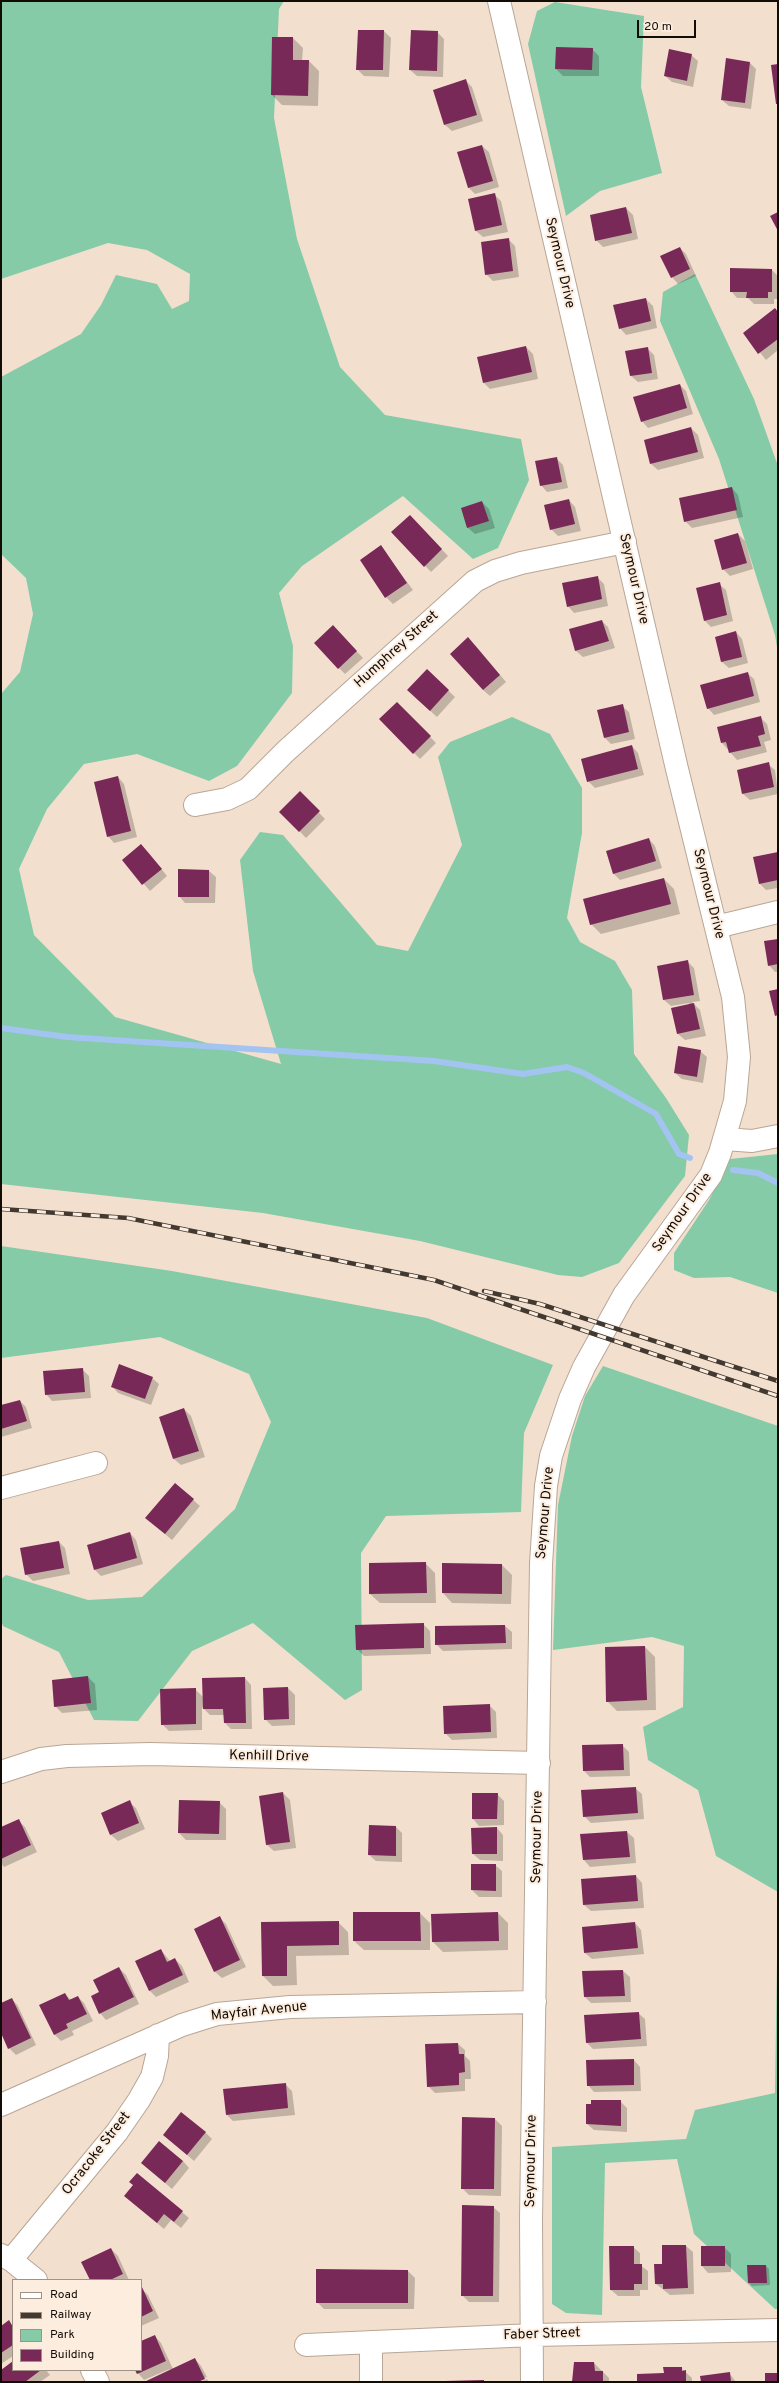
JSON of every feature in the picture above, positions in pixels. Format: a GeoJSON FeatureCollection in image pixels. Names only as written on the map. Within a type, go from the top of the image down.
{"type":"FeatureCollection","features":[{"type":"Feature","properties":{"kind":"street","name":"Seymour Drive"},"geometry":{"type":"LineString","coordinates":[[498,1],[624,542],[733,997],[739,1056],[735,1101],[725,1139],[711,1174],[624,1295],[587,1361],[570,1398],[551,1456],[543,1514],[541,1564],[531,2220],[533,2335],[532,2382]]}},
{"type":"Feature","properties":{"kind":"street","name":"Humphrey Street"},"geometry":{"type":"LineString","coordinates":[[196,805],[227,799],[248,789],[292,746],[475,581],[495,571],[521,563],[624,542]]}},
{"type":"Feature","properties":{"kind":"street"},"geometry":{"type":"LineString","coordinates":[[716,927],[778,912]]}},
{"type":"Feature","properties":{"kind":"street"},"geometry":{"type":"LineString","coordinates":[[725,1139],[752,1140],[778,1136]]}},
{"type":"Feature","properties":{"kind":"street"},"geometry":{"type":"LineString","coordinates":[[1,1488],[96,1463]]}},
{"type":"Feature","properties":{"kind":"street","name":"Kenhill Drive"},"geometry":{"type":"LineString","coordinates":[[1,1772],[34,1761],[67,1756],[150,1754],[539,1763]]}},
{"type":"Feature","properties":{"kind":"street","name":"Mayfair Avenue"},"geometry":{"type":"LineString","coordinates":[[1,2105],[158,2035],[217,2014],[290,2007],[535,2002]]}},
{"type":"Feature","properties":{"kind":"street","name":"Ocracoke Street"},"geometry":{"type":"LineString","coordinates":[[6,2258],[116,2132],[139,2100],[152,2077],[157,2056],[158,2035]]}},
{"type":"Feature","properties":{"kind":"street"},"geometry":{"type":"LineString","coordinates":[[6,2258],[35,2279]]}},
{"type":"Feature","properties":{"kind":"street","name":"Faber Street"},"geometry":{"type":"LineString","coordinates":[[306,2345],[533,2335],[778,2330]]}},
{"type":"Feature","properties":{"kind":"street"},"geometry":{"type":"LineString","coordinates":[[371,2342],[371,2382]]}},
{"type":"Feature","properties":{"kind":"street"},"geometry":{"type":"LineString","coordinates":[[92,2371],[98,2382]]}},
{"type":"Feature","properties":{"kind":"green space"},"geometry":{"type":"Polygon","coordinates":[[[1,1],[284,1],[279,9],[274,118],[297,239],[340,367],[385,415],[521,439],[529,480],[498,548],[473,559],[403,496],[302,566],[279,593],[293,646],[292,693],[237,766],[209,781],[137,754],[84,764],[47,809],[19,869],[34,935],[115,1017],[281,1064],[253,971],[240,860],[260,832],[283,835],[377,945],[408,951],[462,845],[438,757],[450,742],[512,717],[550,734],[582,788],[582,833],[567,918],[580,942],[615,961],[632,990],[634,1054],[666,1098],[689,1135],[685,1176],[619,1263],[582,1277],[558,1275],[420,1241],[263,1213],[1,1184],[1,694],[20,672],[33,614],[26,578],[1,554],[1,377],[81,334],[101,305],[116,275],[157,284],[172,309],[189,301],[190,274],[147,250],[108,243],[1,279],[1,1]]]}},
{"type":"Feature","properties":{"kind":"green space"},"geometry":{"type":"Polygon","coordinates":[[[555,2],[644,16],[641,87],[662,173],[600,191],[566,216],[528,44],[537,11],[555,2]]]}},
{"type":"Feature","properties":{"kind":"green space"},"geometry":{"type":"Polygon","coordinates":[[[695,274],[754,399],[778,466],[778,653],[775,635],[719,459],[660,321],[663,292],[695,274]]]}},
{"type":"Feature","properties":{"kind":"green space"},"geometry":{"type":"Polygon","coordinates":[[[778,1154],[778,1293],[730,1277],[694,1278],[674,1270],[674,1253],[709,1200],[730,1159],[778,1154]]]}},
{"type":"Feature","properties":{"kind":"green space"},"geometry":{"type":"Polygon","coordinates":[[[1,1246],[172,1271],[427,1318],[553,1365],[524,1433],[521,1512],[386,1516],[361,1553],[362,1690],[345,1700],[253,1623],[192,1651],[138,1721],[94,1720],[59,1652],[3,1626],[1,1620],[1,1579],[6,1575],[88,1600],[142,1597],[235,1509],[271,1422],[249,1374],[160,1337],[1,1358],[1,1246]]]}},
{"type":"Feature","properties":{"kind":"green space"},"geometry":{"type":"Polygon","coordinates":[[[603,1366],[778,1426],[778,1892],[716,1856],[698,1790],[648,1760],[643,1727],[683,1707],[684,1646],[652,1637],[553,1650],[558,1505],[572,1436],[585,1396],[603,1366]]]}},
{"type":"Feature","properties":{"kind":"green space"},"geometry":{"type":"Polygon","coordinates":[[[778,1892],[778,2309],[775,2309],[694,2234],[677,2159],[605,2163],[602,2315],[566,2313],[552,2304],[552,2147],[686,2139],[695,2110],[775,2093],[778,1892]]]}},
{"type":"Feature","properties":{"kind":"building"},"geometry":{"type":"Polygon","coordinates":[[[358,30],[384,30],[383,70],[356,70],[358,30]]]}},
{"type":"Feature","properties":{"kind":"building"},"geometry":{"type":"Polygon","coordinates":[[[411,30],[438,31],[437,71],[409,70],[411,30]]]}},
{"type":"Feature","properties":{"kind":"building"},"geometry":{"type":"Polygon","coordinates":[[[272,37],[293,37],[293,60],[309,60],[308,96],[271,95],[272,37]]]}},
{"type":"Feature","properties":{"kind":"building"},"geometry":{"type":"Polygon","coordinates":[[[556,47],[593,48],[592,70],[555,69],[556,47]]]}},
{"type":"Feature","properties":{"kind":"building"},"geometry":{"type":"Polygon","coordinates":[[[669,49],[692,54],[687,81],[664,76],[669,49]]]}},
{"type":"Feature","properties":{"kind":"building"},"geometry":{"type":"Polygon","coordinates":[[[726,58],[750,62],[745,103],[721,100],[726,58]]]}},
{"type":"Feature","properties":{"kind":"building"},"geometry":{"type":"Polygon","coordinates":[[[778,64],[778,104],[776,104],[771,65],[778,64]]]}},
{"type":"Feature","properties":{"kind":"building"},"geometry":{"type":"Polygon","coordinates":[[[466,79],[477,115],[444,125],[433,90],[466,79]]]}},
{"type":"Feature","properties":{"kind":"building"},"geometry":{"type":"Polygon","coordinates":[[[482,145],[493,181],[468,188],[457,152],[482,145]]]}},
{"type":"Feature","properties":{"kind":"building"},"geometry":{"type":"Polygon","coordinates":[[[495,193],[502,225],[475,231],[468,199],[495,193]]]}},
{"type":"Feature","properties":{"kind":"building"},"geometry":{"type":"Polygon","coordinates":[[[626,207],[632,233],[595,241],[590,215],[626,207]]]}},
{"type":"Feature","properties":{"kind":"building"},"geometry":{"type":"Polygon","coordinates":[[[778,212],[778,231],[770,216],[778,212]]]}},
{"type":"Feature","properties":{"kind":"building"},"geometry":{"type":"Polygon","coordinates":[[[509,238],[513,271],[485,275],[481,242],[509,238]]]}},
{"type":"Feature","properties":{"kind":"building"},"geometry":{"type":"Polygon","coordinates":[[[680,247],[690,269],[671,278],[660,256],[680,247]]]}},
{"type":"Feature","properties":{"kind":"building"},"geometry":{"type":"Polygon","coordinates":[[[730,268],[772,269],[772,292],[768,292],[768,298],[746,298],[747,292],[730,292],[730,268]]]}},
{"type":"Feature","properties":{"kind":"building"},"geometry":{"type":"Polygon","coordinates":[[[646,298],[651,321],[619,329],[613,305],[646,298]]]}},
{"type":"Feature","properties":{"kind":"building"},"geometry":{"type":"Polygon","coordinates":[[[775,308],[778,312],[778,339],[758,354],[743,333],[775,308]]]}},
{"type":"Feature","properties":{"kind":"building"},"geometry":{"type":"Polygon","coordinates":[[[526,346],[532,372],[483,383],[477,357],[526,346]]]}},
{"type":"Feature","properties":{"kind":"building"},"geometry":{"type":"Polygon","coordinates":[[[648,347],[652,373],[630,376],[625,351],[648,347]]]}},
{"type":"Feature","properties":{"kind":"building"},"geometry":{"type":"Polygon","coordinates":[[[680,384],[687,408],[641,422],[633,397],[680,384]]]}},
{"type":"Feature","properties":{"kind":"building"},"geometry":{"type":"Polygon","coordinates":[[[691,427],[698,452],[650,464],[644,440],[691,427]]]}},
{"type":"Feature","properties":{"kind":"building"},"geometry":{"type":"Polygon","coordinates":[[[557,457],[562,482],[540,486],[535,461],[557,457]]]}},
{"type":"Feature","properties":{"kind":"building"},"geometry":{"type":"Polygon","coordinates":[[[732,487],[737,510],[684,522],[679,498],[732,487]]]}},
{"type":"Feature","properties":{"kind":"building"},"geometry":{"type":"Polygon","coordinates":[[[569,499],[575,524],[550,530],[544,505],[569,499]]]}},
{"type":"Feature","properties":{"kind":"building"},"geometry":{"type":"Polygon","coordinates":[[[482,501],[489,521],[467,528],[461,508],[482,501]]]}},
{"type":"Feature","properties":{"kind":"building"},"geometry":{"type":"Polygon","coordinates":[[[410,515],[442,549],[424,567],[391,532],[410,515]]]}},
{"type":"Feature","properties":{"kind":"building"},"geometry":{"type":"Polygon","coordinates":[[[738,533],[747,563],[722,570],[714,540],[738,533]]]}},
{"type":"Feature","properties":{"kind":"building"},"geometry":{"type":"Polygon","coordinates":[[[381,545],[407,583],[385,598],[360,560],[381,545]]]}},
{"type":"Feature","properties":{"kind":"building"},"geometry":{"type":"Polygon","coordinates":[[[598,576],[602,599],[567,607],[562,583],[598,576]]]}},
{"type":"Feature","properties":{"kind":"building"},"geometry":{"type":"Polygon","coordinates":[[[720,582],[727,615],[704,621],[696,588],[720,582]]]}},
{"type":"Feature","properties":{"kind":"building"},"geometry":{"type":"Polygon","coordinates":[[[602,620],[609,641],[575,651],[569,629],[602,620]]]}},
{"type":"Feature","properties":{"kind":"building"},"geometry":{"type":"Polygon","coordinates":[[[333,625],[357,651],[338,669],[314,643],[333,625]]]}},
{"type":"Feature","properties":{"kind":"building"},"geometry":{"type":"Polygon","coordinates":[[[736,631],[742,657],[721,662],[715,637],[736,631]]]}},
{"type":"Feature","properties":{"kind":"building"},"geometry":{"type":"Polygon","coordinates":[[[468,637],[500,675],[483,690],[450,654],[468,637]]]}},
{"type":"Feature","properties":{"kind":"building"},"geometry":{"type":"Polygon","coordinates":[[[427,669],[449,690],[430,711],[407,690],[427,669]]]}},
{"type":"Feature","properties":{"kind":"building"},"geometry":{"type":"Polygon","coordinates":[[[748,672],[754,696],[707,709],[700,685],[748,672]]]}},
{"type":"Feature","properties":{"kind":"building"},"geometry":{"type":"Polygon","coordinates":[[[397,702],[431,736],[413,754],[379,719],[397,702]]]}},
{"type":"Feature","properties":{"kind":"building"},"geometry":{"type":"Polygon","coordinates":[[[623,704],[629,732],[604,738],[597,710],[623,704]]]}},
{"type":"Feature","properties":{"kind":"building"},"geometry":{"type":"Polygon","coordinates":[[[761,716],[765,734],[758,736],[761,746],[729,753],[726,742],[721,743],[717,727],[761,716]]]}},
{"type":"Feature","properties":{"kind":"building"},"geometry":{"type":"Polygon","coordinates":[[[632,745],[638,769],[587,782],[581,759],[632,745]]]}},
{"type":"Feature","properties":{"kind":"building"},"geometry":{"type":"Polygon","coordinates":[[[769,762],[774,787],[742,794],[737,770],[769,762]]]}},
{"type":"Feature","properties":{"kind":"building"},"geometry":{"type":"Polygon","coordinates":[[[118,776],[131,831],[107,837],[94,782],[118,776]]]}},
{"type":"Feature","properties":{"kind":"building"},"geometry":{"type":"Polygon","coordinates":[[[300,791],[320,811],[299,832],[279,812],[300,791]]]}},
{"type":"Feature","properties":{"kind":"building"},"geometry":{"type":"Polygon","coordinates":[[[649,838],[656,861],[613,874],[606,851],[649,838]]]}},
{"type":"Feature","properties":{"kind":"building"},"geometry":{"type":"Polygon","coordinates":[[[141,844],[162,869],[142,885],[122,860],[141,844]]]}},
{"type":"Feature","properties":{"kind":"building"},"geometry":{"type":"Polygon","coordinates":[[[778,852],[778,880],[759,884],[753,857],[778,852]]]}},
{"type":"Feature","properties":{"kind":"building"},"geometry":{"type":"Polygon","coordinates":[[[178,869],[209,870],[209,897],[178,897],[178,869]]]}},
{"type":"Feature","properties":{"kind":"building"},"geometry":{"type":"Polygon","coordinates":[[[664,878],[671,904],[590,925],[583,899],[664,878]]]}},
{"type":"Feature","properties":{"kind":"building"},"geometry":{"type":"Polygon","coordinates":[[[778,939],[778,964],[768,966],[764,941],[778,939]]]}},
{"type":"Feature","properties":{"kind":"building"},"geometry":{"type":"Polygon","coordinates":[[[688,960],[694,995],[663,1000],[657,966],[688,960]]]}},
{"type":"Feature","properties":{"kind":"building"},"geometry":{"type":"Polygon","coordinates":[[[778,989],[778,1015],[775,1016],[769,991],[778,989]]]}},
{"type":"Feature","properties":{"kind":"building"},"geometry":{"type":"Polygon","coordinates":[[[694,1003],[700,1029],[677,1034],[671,1008],[694,1003]]]}},
{"type":"Feature","properties":{"kind":"building"},"geometry":{"type":"Polygon","coordinates":[[[678,1046],[701,1050],[697,1077],[674,1073],[678,1046]]]}},
{"type":"Feature","properties":{"kind":"building"},"geometry":{"type":"Polygon","coordinates":[[[119,1364],[153,1377],[145,1399],[111,1387],[119,1364]]]}},
{"type":"Feature","properties":{"kind":"building"},"geometry":{"type":"Polygon","coordinates":[[[83,1368],[85,1392],[45,1395],[43,1371],[83,1368]]]}},
{"type":"Feature","properties":{"kind":"building"},"geometry":{"type":"Polygon","coordinates":[[[20,1400],[27,1421],[1,1429],[1,1405],[20,1400]]]}},
{"type":"Feature","properties":{"kind":"building"},"geometry":{"type":"Polygon","coordinates":[[[184,1408],[199,1451],[173,1459],[159,1417],[184,1408]]]}},
{"type":"Feature","properties":{"kind":"building"},"geometry":{"type":"Polygon","coordinates":[[[175,1483],[194,1499],[165,1534],[145,1518],[175,1483]]]}},
{"type":"Feature","properties":{"kind":"building"},"geometry":{"type":"Polygon","coordinates":[[[130,1532],[137,1558],[94,1570],[87,1545],[130,1532]]]}},
{"type":"Feature","properties":{"kind":"building"},"geometry":{"type":"Polygon","coordinates":[[[59,1541],[64,1568],[25,1575],[20,1548],[59,1541]]]}},
{"type":"Feature","properties":{"kind":"building"},"geometry":{"type":"Polygon","coordinates":[[[426,1562],[427,1593],[369,1594],[369,1563],[426,1562]]]}},
{"type":"Feature","properties":{"kind":"building"},"geometry":{"type":"Polygon","coordinates":[[[442,1563],[502,1564],[502,1594],[442,1593],[442,1563]]]}},
{"type":"Feature","properties":{"kind":"building"},"geometry":{"type":"Polygon","coordinates":[[[424,1623],[424,1648],[356,1650],[355,1625],[424,1623]]]}},
{"type":"Feature","properties":{"kind":"building"},"geometry":{"type":"Polygon","coordinates":[[[505,1625],[506,1643],[435,1645],[435,1626],[505,1625]]]}},
{"type":"Feature","properties":{"kind":"building"},"geometry":{"type":"Polygon","coordinates":[[[645,1646],[647,1700],[606,1702],[605,1647],[645,1646]]]}},
{"type":"Feature","properties":{"kind":"building"},"geometry":{"type":"Polygon","coordinates":[[[88,1676],[91,1703],[54,1707],[52,1680],[88,1676]]]}},
{"type":"Feature","properties":{"kind":"building"},"geometry":{"type":"Polygon","coordinates":[[[245,1677],[246,1723],[224,1723],[223,1709],[203,1709],[202,1678],[245,1677]]]}},
{"type":"Feature","properties":{"kind":"building"},"geometry":{"type":"Polygon","coordinates":[[[288,1687],[289,1719],[264,1720],[263,1688],[288,1687]]]}},
{"type":"Feature","properties":{"kind":"building"},"geometry":{"type":"Polygon","coordinates":[[[196,1688],[196,1724],[161,1725],[160,1689],[196,1688]]]}},
{"type":"Feature","properties":{"kind":"building"},"geometry":{"type":"Polygon","coordinates":[[[490,1704],[491,1732],[444,1734],[443,1706],[490,1704]]]}},
{"type":"Feature","properties":{"kind":"building"},"geometry":{"type":"Polygon","coordinates":[[[623,1744],[624,1770],[583,1771],[582,1745],[623,1744]]]}},
{"type":"Feature","properties":{"kind":"building"},"geometry":{"type":"Polygon","coordinates":[[[636,1787],[638,1813],[583,1817],[581,1790],[636,1787]]]}},
{"type":"Feature","properties":{"kind":"building"},"geometry":{"type":"Polygon","coordinates":[[[283,1792],[290,1842],[266,1845],[259,1796],[283,1792]]]}},
{"type":"Feature","properties":{"kind":"building"},"geometry":{"type":"Polygon","coordinates":[[[472,1793],[498,1793],[497,1819],[472,1819],[472,1793]]]}},
{"type":"Feature","properties":{"kind":"building"},"geometry":{"type":"Polygon","coordinates":[[[130,1800],[139,1823],[110,1835],[101,1813],[130,1800]]]}},
{"type":"Feature","properties":{"kind":"building"},"geometry":{"type":"Polygon","coordinates":[[[179,1800],[220,1801],[219,1834],[178,1833],[179,1800]]]}},
{"type":"Feature","properties":{"kind":"building"},"geometry":{"type":"Polygon","coordinates":[[[19,1819],[31,1845],[1,1859],[1,1827],[19,1819]]]}},
{"type":"Feature","properties":{"kind":"building"},"geometry":{"type":"Polygon","coordinates":[[[369,1825],[396,1826],[396,1856],[368,1855],[369,1825]]]}},
{"type":"Feature","properties":{"kind":"building"},"geometry":{"type":"Polygon","coordinates":[[[497,1827],[497,1854],[472,1854],[471,1828],[497,1827]]]}},
{"type":"Feature","properties":{"kind":"building"},"geometry":{"type":"Polygon","coordinates":[[[627,1831],[630,1857],[583,1860],[580,1834],[627,1831]]]}},
{"type":"Feature","properties":{"kind":"building"},"geometry":{"type":"Polygon","coordinates":[[[471,1864],[496,1864],[496,1891],[471,1890],[471,1864]]]}},
{"type":"Feature","properties":{"kind":"building"},"geometry":{"type":"Polygon","coordinates":[[[636,1875],[638,1901],[583,1905],[581,1879],[636,1875]]]}},
{"type":"Feature","properties":{"kind":"building"},"geometry":{"type":"Polygon","coordinates":[[[353,1912],[420,1912],[421,1941],[353,1941],[353,1912]]]}},
{"type":"Feature","properties":{"kind":"building"},"geometry":{"type":"Polygon","coordinates":[[[498,1912],[499,1941],[432,1942],[431,1914],[498,1912]]]}},
{"type":"Feature","properties":{"kind":"building"},"geometry":{"type":"Polygon","coordinates":[[[220,1916],[240,1960],[214,1972],[194,1929],[220,1916]]]}},
{"type":"Feature","properties":{"kind":"building"},"geometry":{"type":"Polygon","coordinates":[[[339,1921],[339,1945],[287,1946],[287,1976],[262,1976],[261,1922],[339,1921]]]}},
{"type":"Feature","properties":{"kind":"building"},"geometry":{"type":"Polygon","coordinates":[[[635,1922],[638,1948],[584,1953],[582,1927],[635,1922]]]}},
{"type":"Feature","properties":{"kind":"building"},"geometry":{"type":"Polygon","coordinates":[[[161,1949],[167,1962],[175,1958],[183,1975],[149,1991],[135,1961],[161,1949]]]}},
{"type":"Feature","properties":{"kind":"building"},"geometry":{"type":"Polygon","coordinates":[[[119,1967],[134,1997],[99,2014],[91,1996],[99,1992],[93,1980],[119,1967]]]}},
{"type":"Feature","properties":{"kind":"building"},"geometry":{"type":"Polygon","coordinates":[[[623,1970],[625,1996],[584,1997],[582,1971],[623,1970]]]}},
{"type":"Feature","properties":{"kind":"building"},"geometry":{"type":"Polygon","coordinates":[[[65,1993],[69,2000],[78,1996],[87,2014],[66,2024],[68,2028],[54,2035],[39,2005],[65,1993]]]}},
{"type":"Feature","properties":{"kind":"building"},"geometry":{"type":"Polygon","coordinates":[[[12,1998],[31,2038],[8,2049],[1,2033],[1,2003],[12,1998]]]}},
{"type":"Feature","properties":{"kind":"building"},"geometry":{"type":"Polygon","coordinates":[[[639,2012],[641,2039],[586,2043],[584,2015],[639,2012]]]}},
{"type":"Feature","properties":{"kind":"building"},"geometry":{"type":"Polygon","coordinates":[[[458,2043],[459,2054],[464,2054],[465,2072],[459,2073],[459,2085],[427,2087],[425,2044],[458,2043]]]}},
{"type":"Feature","properties":{"kind":"building"},"geometry":{"type":"Polygon","coordinates":[[[634,2059],[634,2085],[587,2086],[586,2060],[634,2059]]]}},
{"type":"Feature","properties":{"kind":"building"},"geometry":{"type":"Polygon","coordinates":[[[286,2083],[288,2108],[226,2115],[223,2089],[286,2083]]]}},
{"type":"Feature","properties":{"kind":"building"},"geometry":{"type":"Polygon","coordinates":[[[591,2100],[621,2100],[621,2126],[586,2124],[586,2104],[591,2104],[591,2100]]]}},
{"type":"Feature","properties":{"kind":"building"},"geometry":{"type":"Polygon","coordinates":[[[181,2112],[206,2132],[187,2155],[163,2135],[181,2112]]]}},
{"type":"Feature","properties":{"kind":"building"},"geometry":{"type":"Polygon","coordinates":[[[462,2117],[495,2118],[494,2189],[461,2189],[462,2117]]]}},
{"type":"Feature","properties":{"kind":"building"},"geometry":{"type":"Polygon","coordinates":[[[159,2141],[183,2161],[165,2183],[141,2163],[159,2141]]]}},
{"type":"Feature","properties":{"kind":"building"},"geometry":{"type":"Polygon","coordinates":[[[137,2173],[183,2211],[174,2222],[164,2214],[157,2223],[124,2196],[133,2185],[129,2182],[137,2173]]]}},
{"type":"Feature","properties":{"kind":"building"},"geometry":{"type":"Polygon","coordinates":[[[462,2205],[494,2206],[493,2296],[461,2296],[462,2205]]]}},
{"type":"Feature","properties":{"kind":"building"},"geometry":{"type":"Polygon","coordinates":[[[662,2245],[686,2245],[688,2288],[663,2289],[663,2284],[655,2284],[654,2264],[662,2264],[662,2245]]]}},
{"type":"Feature","properties":{"kind":"building"},"geometry":{"type":"Polygon","coordinates":[[[609,2246],[634,2246],[634,2264],[642,2264],[642,2284],[634,2284],[634,2290],[610,2290],[609,2246]]]}},
{"type":"Feature","properties":{"kind":"building"},"geometry":{"type":"Polygon","coordinates":[[[701,2246],[725,2246],[725,2266],[701,2266],[701,2246]]]}},
{"type":"Feature","properties":{"kind":"building"},"geometry":{"type":"Polygon","coordinates":[[[111,2248],[123,2274],[112,2279],[90,2279],[81,2262],[111,2248]]]}},
{"type":"Feature","properties":{"kind":"building"},"geometry":{"type":"Polygon","coordinates":[[[747,2265],[766,2265],[767,2283],[748,2283],[747,2265]]]}},
{"type":"Feature","properties":{"kind":"building"},"geometry":{"type":"Polygon","coordinates":[[[316,2269],[408,2270],[408,2303],[316,2303],[316,2269]]]}},
{"type":"Feature","properties":{"kind":"building"},"geometry":{"type":"Polygon","coordinates":[[[142,2287],[153,2311],[142,2316],[142,2287]]]}},
{"type":"Feature","properties":{"kind":"building"},"geometry":{"type":"Polygon","coordinates":[[[9,2320],[12,2325],[12,2346],[1,2353],[1,2326],[9,2320]]]}},
{"type":"Feature","properties":{"kind":"building"},"geometry":{"type":"Polygon","coordinates":[[[155,2335],[166,2361],[137,2374],[136,2371],[142,2371],[142,2341],[155,2335]]]}},
{"type":"Feature","properties":{"kind":"building"},"geometry":{"type":"Polygon","coordinates":[[[195,2358],[205,2379],[198,2382],[144,2382],[195,2358]]]}},
{"type":"Feature","properties":{"kind":"building"},"geometry":{"type":"Polygon","coordinates":[[[12,2362],[12,2371],[40,2371],[25,2382],[1,2382],[1,2370],[12,2362]]]}},
{"type":"Feature","properties":{"kind":"building"},"geometry":{"type":"Polygon","coordinates":[[[574,2362],[594,2362],[595,2371],[603,2371],[603,2382],[572,2382],[574,2362]]]}},
{"type":"Feature","properties":{"kind":"building"},"geometry":{"type":"Polygon","coordinates":[[[663,2367],[682,2367],[682,2371],[686,2370],[686,2382],[637,2382],[637,2374],[664,2373],[663,2367]]]}},
{"type":"Feature","properties":{"kind":"building"},"geometry":{"type":"Polygon","coordinates":[[[730,2372],[731,2382],[701,2382],[700,2376],[730,2372]]]}},
{"type":"Feature","properties":{"kind":"building"},"geometry":{"type":"Polygon","coordinates":[[[765,2373],[778,2373],[778,2382],[765,2382],[765,2373]]]}},
{"type":"Feature","properties":{"kind":"building"},"geometry":{"type":"Polygon","coordinates":[[[484,2380],[484,2382],[445,2382],[445,2381],[484,2380]]]}},
{"type":"Feature","properties":{"kind":"waterway"},"geometry":{"type":"LineString","coordinates":[[1,1028],[67,1037],[434,1061],[523,1074],[567,1067],[584,1073],[656,1114],[679,1154],[690,1158]]}},
{"type":"Feature","properties":{"kind":"waterway"},"geometry":{"type":"LineString","coordinates":[[733,1170],[758,1173],[778,1183]]}},
{"type":"Feature","properties":{"kind":"railway"},"geometry":{"type":"LineString","coordinates":[[1,1209],[128,1218],[434,1280],[778,1396]]}},
{"type":"Feature","properties":{"kind":"railway"},"geometry":{"type":"LineString","coordinates":[[484,1291],[540,1304],[778,1381]]}}]}
